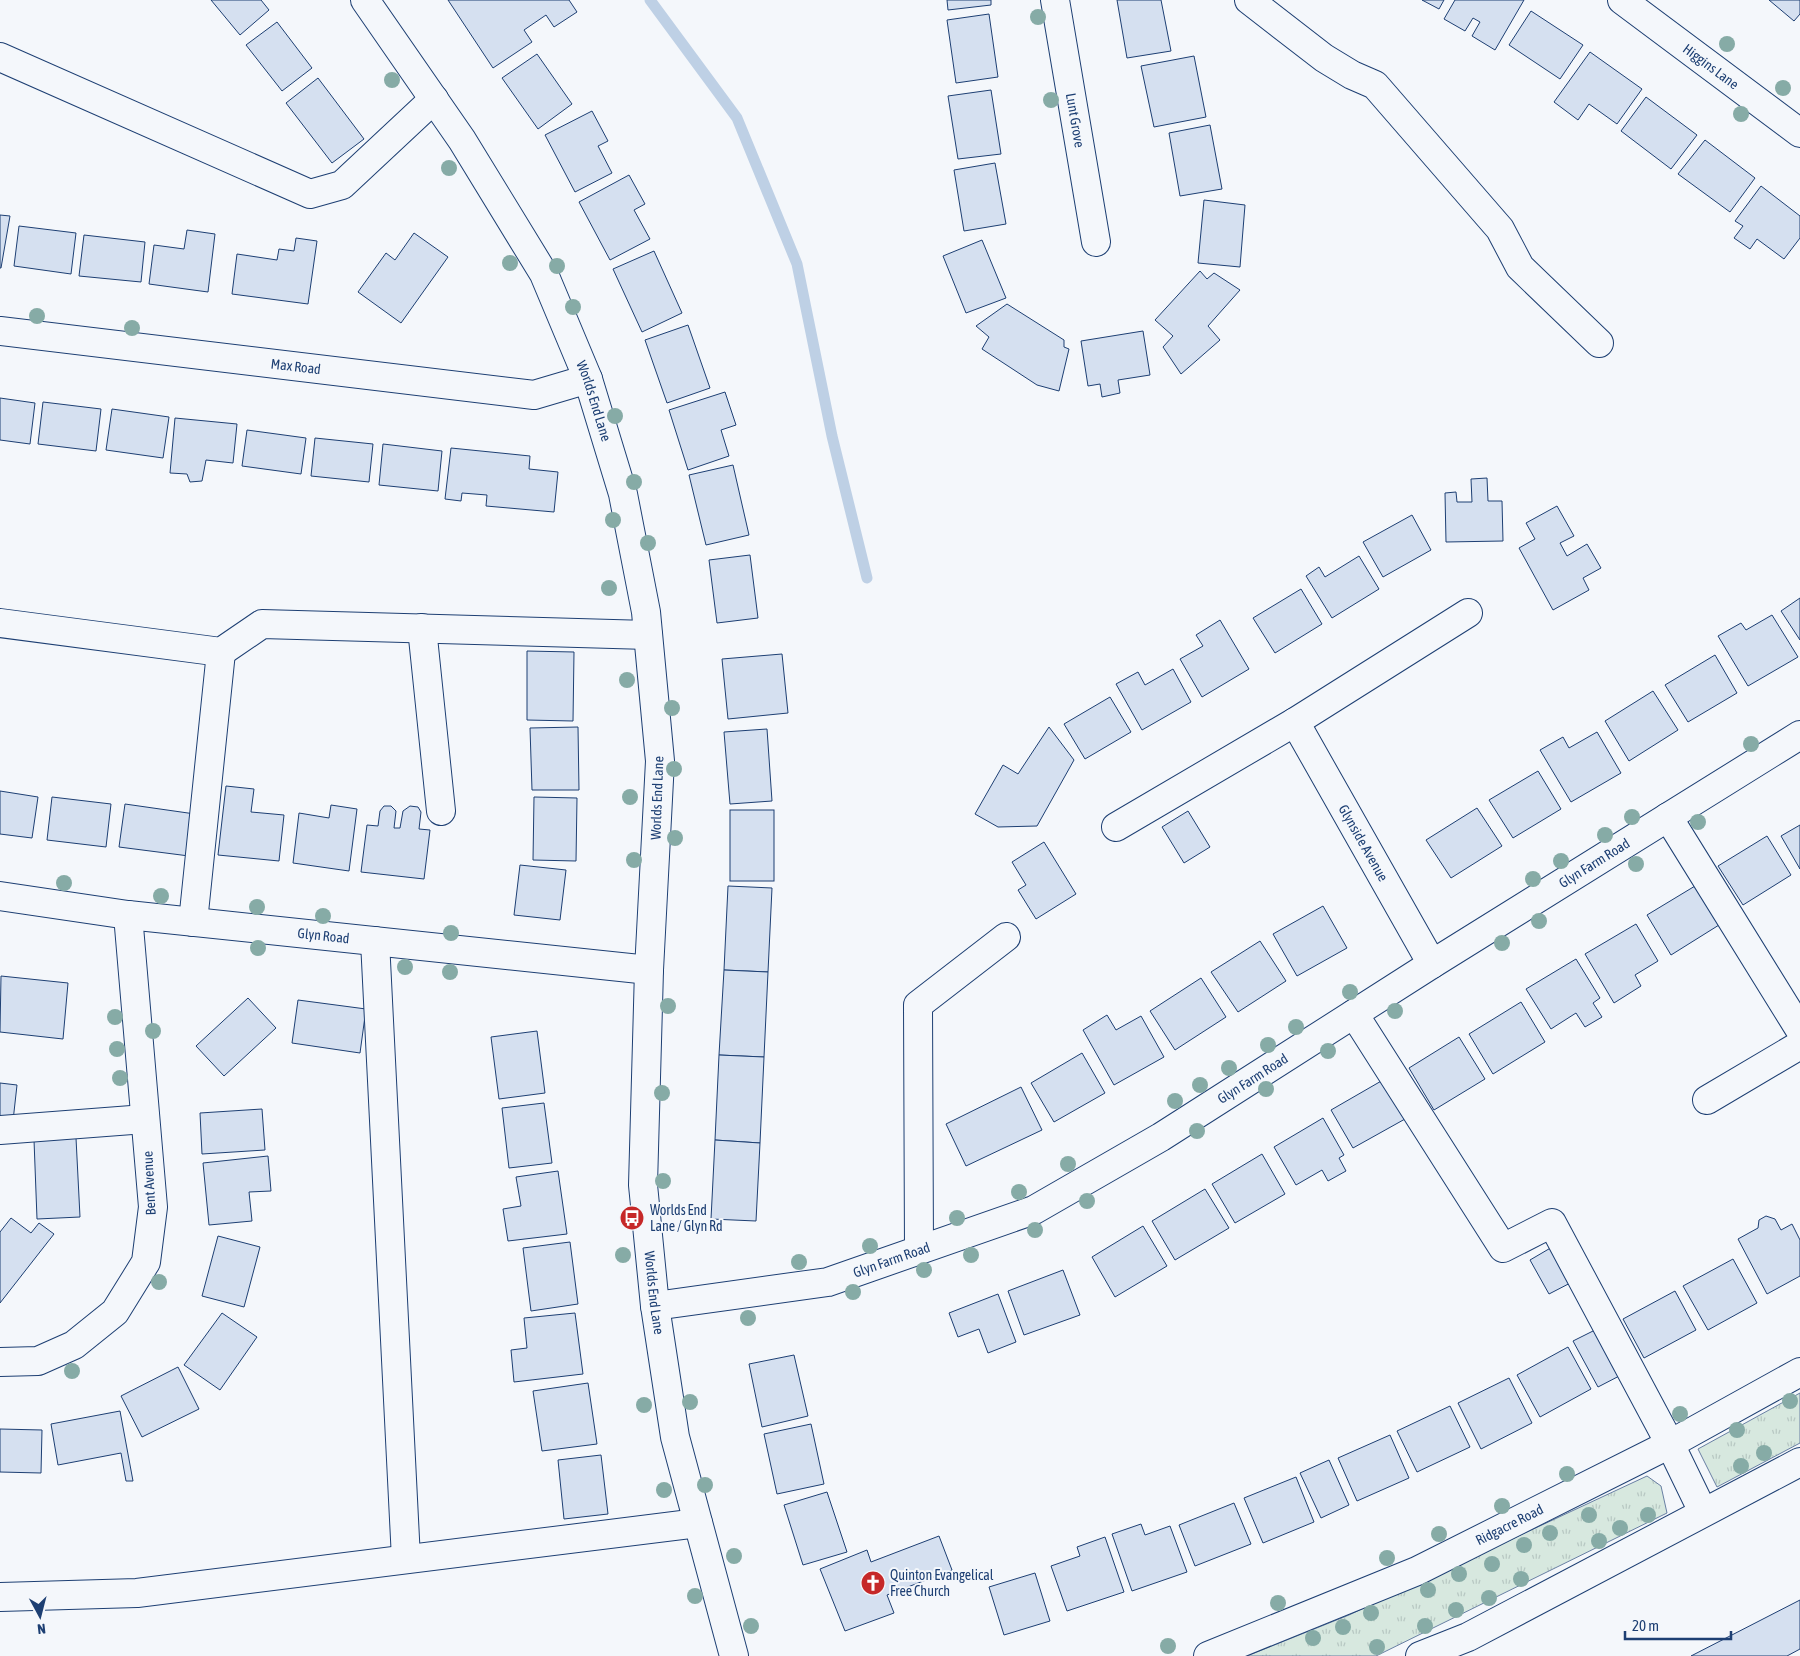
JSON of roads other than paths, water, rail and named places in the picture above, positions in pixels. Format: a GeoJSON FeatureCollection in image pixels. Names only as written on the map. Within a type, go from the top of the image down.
{"type":"FeatureCollection","features":[{"type":"Feature","properties":{"kind":"street","name":"Worlds End Lane"},"geometry":{"type":"LineString","coordinates":[[365,0],[462,140],[544,274],[588,380],[623,494],[646,612],[660,761],[649,970],[643,1185],[655,1306],[675,1437],[734,1656]]}},
{"type":"Feature","properties":{"kind":"street","name":"Lunt Grove"},"geometry":{"type":"LineString","coordinates":[[1055,0],[1096,242]]}},
{"type":"Feature","properties":{"kind":"street"},"geometry":{"type":"LineString","coordinates":[[1250,0],[1324,58],[1352,75],[1375,85],[1500,229],[1520,267],[1599,343]]}},
{"type":"Feature","properties":{"kind":"street","name":"Higgins Lane"},"geometry":{"type":"LineString","coordinates":[[1622,0],[1800,133]]}},
{"type":"Feature","properties":{"kind":"street"},"geometry":{"type":"LineString","coordinates":[[0,57],[310,194],[342,185],[434,99]]}},
{"type":"Feature","properties":{"kind":"street","name":"Max Road"},"geometry":{"type":"LineString","coordinates":[[0,331],[534,395],[588,380]]}},
{"type":"Feature","properties":{"kind":"street"},"geometry":{"type":"LineString","coordinates":[[1116,827],[1296,722],[1468,613]]}},
{"type":"Feature","properties":{"kind":"street"},"geometry":{"type":"LineString","coordinates":[[0,623],[221,652],[262,624],[648,635]]}},
{"type":"Feature","properties":{"kind":"street"},"geometry":{"type":"LineString","coordinates":[[422,628],[441,811]]}},
{"type":"Feature","properties":{"kind":"street"},"geometry":{"type":"LineString","coordinates":[[193,922],[221,652]]}},
{"type":"Feature","properties":{"kind":"street","name":"Glynside Avenue"},"geometry":{"type":"LineString","coordinates":[[1296,722],[1432,964]]}},
{"type":"Feature","properties":{"kind":"street","name":"Glyn Farm Road"},"geometry":{"type":"LineString","coordinates":[[655,1306],[828,1282],[1034,1210],[1161,1136],[1432,964],[1800,735]]}},
{"type":"Feature","properties":{"kind":"street"},"geometry":{"type":"LineString","coordinates":[[1668,817],[1800,1030]]}},
{"type":"Feature","properties":{"kind":"street","name":"Glyn Road"},"geometry":{"type":"LineString","coordinates":[[0,896],[128,915],[649,970]]}},
{"type":"Feature","properties":{"kind":"street","name":"Bent Avenue"},"geometry":{"type":"LineString","coordinates":[[0,1362],[38,1361],[74,1345],[116,1312],[146,1262],[153,1207],[128,915]]}},
{"type":"Feature","properties":{"kind":"street"},"geometry":{"type":"LineString","coordinates":[[919,1250],[918,1006],[1006,937]]}},
{"type":"Feature","properties":{"kind":"street"},"geometry":{"type":"LineString","coordinates":[[375,941],[406,1559]]}},
{"type":"Feature","properties":{"kind":"street"},"geometry":{"type":"LineString","coordinates":[[1354,1014],[1502,1248],[1552,1223],[1670,1444],[1703,1512]]}},
{"type":"Feature","properties":{"kind":"street"},"geometry":{"type":"LineString","coordinates":[[1706,1100],[1800,1044]]}},
{"type":"Feature","properties":{"kind":"street"},"geometry":{"type":"LineString","coordinates":[[0,1130],[145,1119]]}},
{"type":"Feature","properties":{"kind":"street","name":"Ridgacre Road"},"geometry":{"type":"LineString","coordinates":[[1208,1656],[1417,1571],[1670,1444],[1800,1372]]}},
{"type":"Feature","properties":{"kind":"street"},"geometry":{"type":"LineString","coordinates":[[1420,1656],[1468,1637],[1800,1462]]}},
{"type":"Feature","properties":{"kind":"street"},"geometry":{"type":"LineString","coordinates":[[0,1597],[138,1592],[698,1523]]}},
{"type":"Feature","properties":{"kind":"waterway"},"geometry":{"type":"LineString","coordinates":[[650,0],[737,118],[797,264],[832,436],[867,578]]}},
{"type":"Feature","properties":{"kind":"place","name":"Worlds End Lane / Glyn Rd"},"geometry":{"type":"Point","coordinates":[632,1218]}},
{"type":"Feature","properties":{"kind":"place","name":"Quinton Evangelical Free Church"},"geometry":{"type":"Point","coordinates":[873,1583]}}]}
